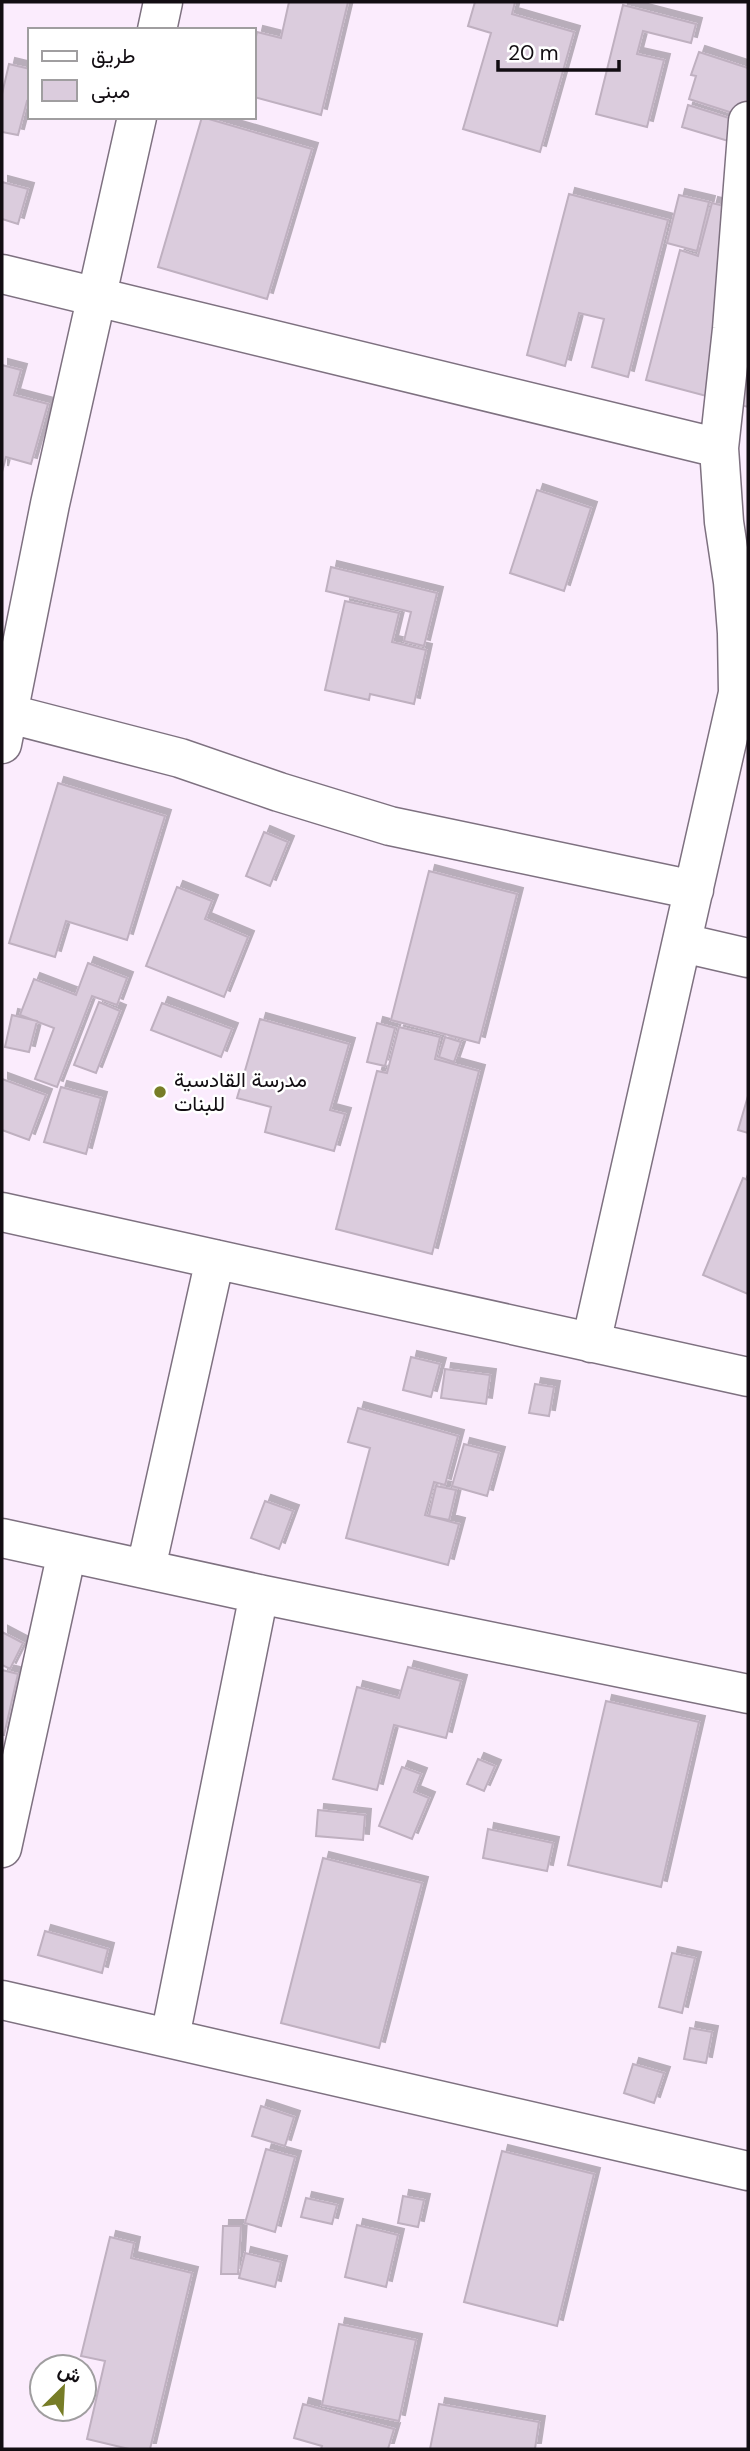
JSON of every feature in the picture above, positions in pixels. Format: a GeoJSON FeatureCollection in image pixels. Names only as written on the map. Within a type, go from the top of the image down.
{"type":"FeatureCollection","features":[{"type":"Feature","properties":{"kind":"street"},"geometry":{"type":"LineString","coordinates":[[157,28],[163,2]]}},
{"type":"Feature","properties":{"kind":"street"},"geometry":{"type":"LineString","coordinates":[[137,119],[4,723],[180,758],[390,826],[694,890]]}},
{"type":"Feature","properties":{"kind":"street"},"geometry":{"type":"LineString","coordinates":[[591,1343],[694,890],[743,694],[724,522],[719,448],[740,331],[748,121]]}},
{"type":"Feature","properties":{"kind":"street"},"geometry":{"type":"LineString","coordinates":[[2,274],[719,448]]}},
{"type":"Feature","properties":{"kind":"street"},"geometry":{"type":"LineString","coordinates":[[683,943],[748,958]]}},
{"type":"Feature","properties":{"kind":"street"},"geometry":{"type":"LineString","coordinates":[[2,1212],[748,1377]]}},
{"type":"Feature","properties":{"kind":"street"},"geometry":{"type":"LineString","coordinates":[[146,1568],[215,1259]]}},
{"type":"Feature","properties":{"kind":"street"},"geometry":{"type":"LineString","coordinates":[[2,1538],[259,1594],[748,1694]]}},
{"type":"Feature","properties":{"kind":"street"},"geometry":{"type":"LineString","coordinates":[[2,1848],[67,1552]]}},
{"type":"Feature","properties":{"kind":"street"},"geometry":{"type":"LineString","coordinates":[[170,2037],[259,1594]]}},
{"type":"Feature","properties":{"kind":"street"},"geometry":{"type":"LineString","coordinates":[[2,2000],[748,2171]]}},
{"type":"Feature","properties":{"kind":"building"},"geometry":{"type":"Polygon","coordinates":[[[289,2],[348,2],[321,115],[256,98],[257,32],[281,38],[289,2]]]}},
{"type":"Feature","properties":{"kind":"building"},"geometry":{"type":"Polygon","coordinates":[[[475,2],[515,2],[512,14],[574,32],[540,152],[463,129],[491,33],[468,26],[475,2]]]}},
{"type":"Feature","properties":{"kind":"building"},"geometry":{"type":"Polygon","coordinates":[[[623,5],[696,24],[691,43],[643,31],[637,54],[664,60],[647,127],[596,114],[623,5]]]}},
{"type":"Feature","properties":{"kind":"building"},"geometry":{"type":"Polygon","coordinates":[[[699,52],[748,68],[748,118],[689,99],[696,76],[691,75],[699,52]]]}},
{"type":"Feature","properties":{"kind":"building"},"geometry":{"type":"Polygon","coordinates":[[[9,64],[28,69],[28,101],[18,135],[2,132],[2,94],[9,64]]]}},
{"type":"Feature","properties":{"kind":"building"},"geometry":{"type":"Polygon","coordinates":[[[688,105],[748,124],[748,147],[682,127],[688,105]]]}},
{"type":"Feature","properties":{"kind":"building"},"geometry":{"type":"Polygon","coordinates":[[[201,119],[312,149],[267,299],[158,267],[201,119]]]}},
{"type":"Feature","properties":{"kind":"building"},"geometry":{"type":"Polygon","coordinates":[[[2,182],[28,189],[18,224],[2,219],[2,182]]]}},
{"type":"Feature","properties":{"kind":"building"},"geometry":{"type":"Polygon","coordinates":[[[569,194],[668,220],[628,377],[592,367],[604,319],[579,313],[565,366],[527,355],[569,194]]]}},
{"type":"Feature","properties":{"kind":"building"},"geometry":{"type":"Polygon","coordinates":[[[679,195],[709,202],[697,251],[667,243],[679,195]]]}},
{"type":"Feature","properties":{"kind":"building"},"geometry":{"type":"Polygon","coordinates":[[[712,203],[748,212],[748,407],[646,380],[680,250],[698,256],[712,203]]]}},
{"type":"Feature","properties":{"kind":"building"},"geometry":{"type":"Polygon","coordinates":[[[2,365],[21,370],[14,395],[48,404],[31,464],[6,457],[2,472],[2,365]]]}},
{"type":"Feature","properties":{"kind":"building"},"geometry":{"type":"Polygon","coordinates":[[[537,490],[591,508],[564,591],[510,573],[537,490]]]}},
{"type":"Feature","properties":{"kind":"building"},"geometry":{"type":"Polygon","coordinates":[[[331,567],[437,593],[424,646],[404,641],[411,612],[326,591],[331,567]]]}},
{"type":"Feature","properties":{"kind":"building"},"geometry":{"type":"Polygon","coordinates":[[[345,601],[399,613],[392,642],[426,650],[414,704],[370,694],[369,700],[325,690],[345,601]]]}},
{"type":"Feature","properties":{"kind":"building"},"geometry":{"type":"Polygon","coordinates":[[[58,783],[165,816],[127,940],[66,921],[55,957],[9,943],[58,783]]]}},
{"type":"Feature","properties":{"kind":"building"},"geometry":{"type":"Polygon","coordinates":[[[264,832],[288,842],[270,886],[246,876],[264,832]]]}},
{"type":"Feature","properties":{"kind":"building"},"geometry":{"type":"Polygon","coordinates":[[[429,871],[517,894],[479,1043],[391,1020],[429,871]]]}},
{"type":"Feature","properties":{"kind":"building"},"geometry":{"type":"Polygon","coordinates":[[[177,887],[212,901],[205,919],[248,937],[224,997],[146,966],[177,887]]]}},
{"type":"Feature","properties":{"kind":"building"},"geometry":{"type":"Polygon","coordinates":[[[88,963],[127,978],[117,1005],[92,996],[57,1087],[35,1079],[54,1028],[20,1015],[34,979],[76,995],[88,963]]]}},
{"type":"Feature","properties":{"kind":"building"},"geometry":{"type":"Polygon","coordinates":[[[99,1002],[120,1011],[96,1073],[74,1065],[99,1002]]]}},
{"type":"Feature","properties":{"kind":"building"},"geometry":{"type":"Polygon","coordinates":[[[162,1003],[232,1029],[221,1057],[151,1030],[162,1003]]]}},
{"type":"Feature","properties":{"kind":"building"},"geometry":{"type":"Polygon","coordinates":[[[12,1015],[37,1021],[29,1052],[5,1047],[12,1015]]]}},
{"type":"Feature","properties":{"kind":"building"},"geometry":{"type":"Polygon","coordinates":[[[260,1019],[349,1044],[330,1110],[345,1114],[334,1151],[265,1132],[271,1107],[237,1098],[260,1019]]]}},
{"type":"Feature","properties":{"kind":"building"},"geometry":{"type":"Polygon","coordinates":[[[377,1023],[395,1028],[385,1066],[367,1062],[377,1023]]]}},
{"type":"Feature","properties":{"kind":"building"},"geometry":{"type":"Polygon","coordinates":[[[399,1027],[440,1037],[435,1059],[479,1071],[432,1254],[336,1229],[377,1071],[387,1073],[399,1027]]]}},
{"type":"Feature","properties":{"kind":"building"},"geometry":{"type":"Polygon","coordinates":[[[445,1037],[461,1042],[454,1062],[439,1057],[445,1037]]]}},
{"type":"Feature","properties":{"kind":"building"},"geometry":{"type":"Polygon","coordinates":[[[2,1079],[46,1095],[29,1140],[2,1130],[2,1079]]]}},
{"type":"Feature","properties":{"kind":"building"},"geometry":{"type":"Polygon","coordinates":[[[61,1087],[101,1098],[86,1154],[44,1142],[61,1087]]]}},
{"type":"Feature","properties":{"kind":"building"},"geometry":{"type":"Polygon","coordinates":[[[748,1096],[748,1133],[738,1130],[748,1096]]]}},
{"type":"Feature","properties":{"kind":"building"},"geometry":{"type":"Polygon","coordinates":[[[743,1178],[748,1180],[748,1294],[703,1275],[743,1178]]]}},
{"type":"Feature","properties":{"kind":"building"},"geometry":{"type":"Polygon","coordinates":[[[411,1357],[440,1364],[431,1397],[403,1390],[411,1357]]]}},
{"type":"Feature","properties":{"kind":"building"},"geometry":{"type":"Polygon","coordinates":[[[445,1369],[490,1375],[486,1404],[441,1398],[445,1369]]]}},
{"type":"Feature","properties":{"kind":"building"},"geometry":{"type":"Polygon","coordinates":[[[535,1384],[554,1387],[549,1416],[529,1413],[535,1384]]]}},
{"type":"Feature","properties":{"kind":"building"},"geometry":{"type":"Polygon","coordinates":[[[358,1408],[458,1436],[445,1485],[434,1482],[425,1515],[459,1524],[448,1565],[346,1538],[370,1448],[348,1442],[358,1408]]]}},
{"type":"Feature","properties":{"kind":"building"},"geometry":{"type":"Polygon","coordinates":[[[464,1444],[499,1453],[487,1496],[452,1486],[464,1444]]]}},
{"type":"Feature","properties":{"kind":"building"},"geometry":{"type":"Polygon","coordinates":[[[436,1486],[456,1490],[449,1520],[429,1516],[436,1486]]]}},
{"type":"Feature","properties":{"kind":"building"},"geometry":{"type":"Polygon","coordinates":[[[265,1501],[293,1511],[279,1549],[251,1538],[265,1501]]]}},
{"type":"Feature","properties":{"kind":"building"},"geometry":{"type":"Polygon","coordinates":[[[2,1632],[23,1643],[10,1669],[2,1665],[2,1632]]]}},
{"type":"Feature","properties":{"kind":"building"},"geometry":{"type":"Polygon","coordinates":[[[408,1667],[461,1681],[446,1738],[394,1725],[377,1790],[333,1779],[357,1687],[399,1698],[408,1667]]]}},
{"type":"Feature","properties":{"kind":"building"},"geometry":{"type":"Polygon","coordinates":[[[2,1670],[18,1674],[4,1735],[2,1735],[2,1670]]]}},
{"type":"Feature","properties":{"kind":"building"},"geometry":{"type":"Polygon","coordinates":[[[606,1701],[699,1722],[661,1887],[568,1865],[606,1701]]]}},
{"type":"Feature","properties":{"kind":"building"},"geometry":{"type":"Polygon","coordinates":[[[478,1759],[495,1766],[484,1791],[467,1784],[478,1759]]]}},
{"type":"Feature","properties":{"kind":"building"},"geometry":{"type":"Polygon","coordinates":[[[402,1767],[421,1774],[414,1792],[429,1798],[412,1839],[379,1826],[402,1767]]]}},
{"type":"Feature","properties":{"kind":"building"},"geometry":{"type":"Polygon","coordinates":[[[318,1810],[365,1815],[363,1840],[316,1836],[318,1810]]]}},
{"type":"Feature","properties":{"kind":"building"},"geometry":{"type":"Polygon","coordinates":[[[488,1829],[553,1843],[547,1871],[483,1858],[488,1829]]]}},
{"type":"Feature","properties":{"kind":"building"},"geometry":{"type":"Polygon","coordinates":[[[323,1858],[422,1883],[379,2048],[281,2023],[323,1858]]]}},
{"type":"Feature","properties":{"kind":"building"},"geometry":{"type":"Polygon","coordinates":[[[45,1931],[108,1949],[102,1973],[38,1955],[45,1931]]]}},
{"type":"Feature","properties":{"kind":"building"},"geometry":{"type":"Polygon","coordinates":[[[672,1953],[695,1958],[682,2013],[659,2007],[672,1953]]]}},
{"type":"Feature","properties":{"kind":"building"},"geometry":{"type":"Polygon","coordinates":[[[690,2028],[712,2032],[706,2063],[684,2059],[690,2028]]]}},
{"type":"Feature","properties":{"kind":"building"},"geometry":{"type":"Polygon","coordinates":[[[633,2064],[664,2073],[654,2103],[624,2093],[633,2064]]]}},
{"type":"Feature","properties":{"kind":"building"},"geometry":{"type":"Polygon","coordinates":[[[261,2106],[294,2117],[285,2146],[252,2136],[261,2106]]]}},
{"type":"Feature","properties":{"kind":"building"},"geometry":{"type":"Polygon","coordinates":[[[266,2149],[295,2157],[275,2232],[245,2223],[266,2149]]]}},
{"type":"Feature","properties":{"kind":"building"},"geometry":{"type":"Polygon","coordinates":[[[502,2151],[594,2174],[557,2326],[464,2302],[502,2151]]]}},
{"type":"Feature","properties":{"kind":"building"},"geometry":{"type":"Polygon","coordinates":[[[403,2196],[424,2200],[418,2227],[398,2223],[403,2196]]]}},
{"type":"Feature","properties":{"kind":"building"},"geometry":{"type":"Polygon","coordinates":[[[306,2198],[337,2205],[332,2224],[301,2217],[306,2198]]]}},
{"type":"Feature","properties":{"kind":"building"},"geometry":{"type":"Polygon","coordinates":[[[357,2225],[398,2235],[386,2287],[345,2277],[357,2225]]]}},
{"type":"Feature","properties":{"kind":"building"},"geometry":{"type":"Polygon","coordinates":[[[223,2226],[241,2226],[238,2274],[221,2274],[223,2226]]]}},
{"type":"Feature","properties":{"kind":"building"},"geometry":{"type":"Polygon","coordinates":[[[110,2237],[134,2243],[131,2258],[192,2273],[150,2449],[129,2449],[87,2439],[91,2423],[98,2423],[98,2391],[105,2361],[98,2360],[98,2353],[82,2353],[110,2237]]]}},
{"type":"Feature","properties":{"kind":"building"},"geometry":{"type":"Polygon","coordinates":[[[245,2253],[281,2262],[275,2287],[239,2278],[245,2253]]]}},
{"type":"Feature","properties":{"kind":"building"},"geometry":{"type":"Polygon","coordinates":[[[339,2324],[416,2340],[399,2421],[322,2405],[339,2324]]]}},
{"type":"Feature","properties":{"kind":"building"},"geometry":{"type":"Polygon","coordinates":[[[303,2404],[394,2429],[388,2449],[321,2449],[322,2446],[294,2438],[303,2404]]]}},
{"type":"Feature","properties":{"kind":"building"},"geometry":{"type":"Polygon","coordinates":[[[439,2404],[539,2422],[535,2449],[430,2449],[439,2404]]]}},
{"type":"Feature","properties":{"kind":"place","name":"مدرسة القادسية للبنات"},"geometry":{"type":"Point","coordinates":[160,1092]}}]}
